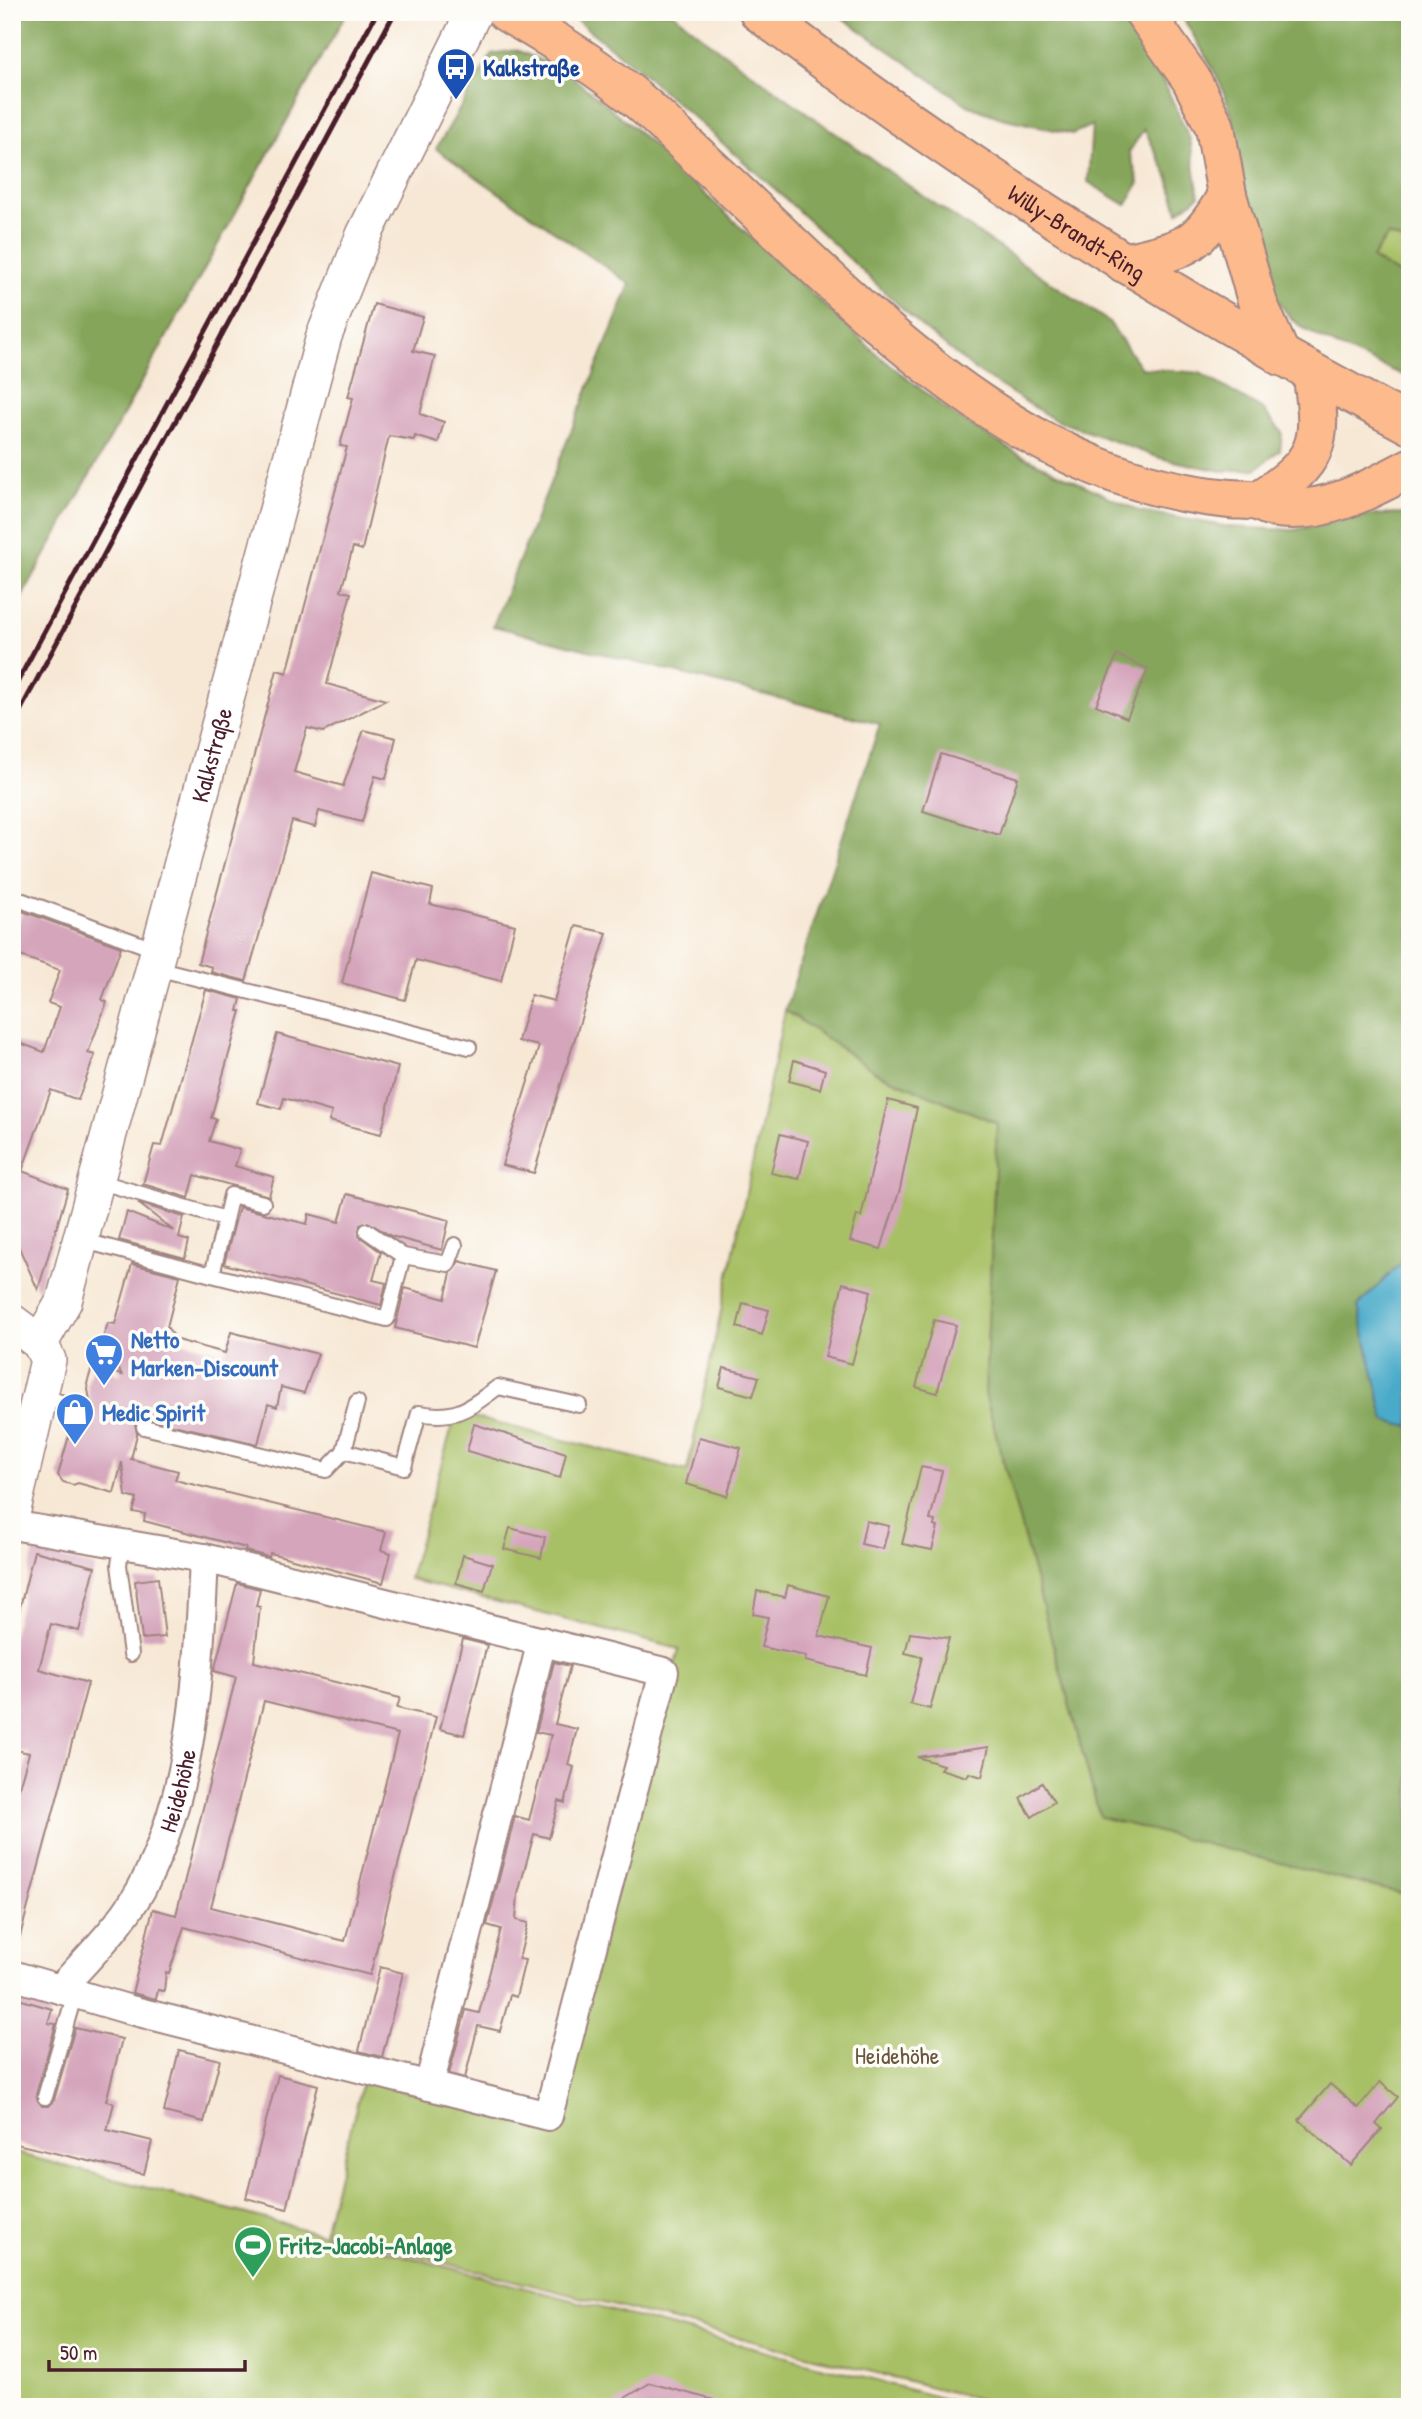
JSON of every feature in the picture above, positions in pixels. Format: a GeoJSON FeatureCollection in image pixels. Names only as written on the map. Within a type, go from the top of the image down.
{"type":"FeatureCollection","features":[{"type":"Feature","properties":{"kind":"main road"},"geometry":{"type":"LineString","coordinates":[[506,12],[556,41],[626,89],[914,355],[990,410],[1081,460],[1142,483],[1194,496],[1258,501],[1272,507],[1346,500],[1410,468]]}},
{"type":"Feature","properties":{"kind":"main road","name":"Willy-Brandt-Ring"},"geometry":{"type":"LineString","coordinates":[[759,12],[841,75],[1003,186],[1124,263],[1297,365],[1410,425]]}},
{"type":"Feature","properties":{"kind":"main road"},"geometry":{"type":"LineString","coordinates":[[1144,12],[1191,79],[1215,127],[1227,195],[1258,304],[1297,365],[1320,419],[1315,446],[1300,470],[1258,501]]}},
{"type":"Feature","properties":{"kind":"main road"},"geometry":{"type":"LineString","coordinates":[[1124,263],[1168,252],[1199,238],[1211,224],[1227,195]]}},
{"type":"Feature","properties":{"kind":"street","name":"Kalkstraße"},"geometry":{"type":"LineString","coordinates":[[40,1343],[64,1301],[98,1181],[324,335],[364,235],[474,12]]}},
{"type":"Feature","properties":{"kind":"street"},"geometry":{"type":"LineString","coordinates":[[12,1322],[40,1343],[48,1360],[41,1396],[18,1468],[12,1514]]}},
{"type":"Feature","properties":{"kind":"street"},"geometry":{"type":"LineString","coordinates":[[12,1525],[204,1558],[664,1672],[548,2116],[127,2009],[12,1975]]}},
{"type":"Feature","properties":{"kind":"street","name":"Heidehöhe"},"geometry":{"type":"LineString","coordinates":[[68,1990],[146,1882],[176,1807],[198,1690],[204,1558]]}},
{"type":"Feature","properties":{"kind":"street"},"geometry":{"type":"LineString","coordinates":[[429,2087],[542,1641]]}},
{"type":"Feature","properties":{"kind":"lane"},"geometry":{"type":"LineString","coordinates":[[12,905],[15,898],[158,959],[469,1047]]}},
{"type":"Feature","properties":{"kind":"lane"},"geometry":{"type":"LineString","coordinates":[[98,1181],[225,1219]]}},
{"type":"Feature","properties":{"kind":"lane"},"geometry":{"type":"LineString","coordinates":[[212,1275],[231,1195],[263,1203]]}},
{"type":"Feature","properties":{"kind":"lane"},"geometry":{"type":"LineString","coordinates":[[367,1231],[403,1256],[448,1264],[455,1245]]}},
{"type":"Feature","properties":{"kind":"lane"},"geometry":{"type":"LineString","coordinates":[[81,1240],[387,1320],[403,1256]]}},
{"type":"Feature","properties":{"kind":"lane"},"geometry":{"type":"LineString","coordinates":[[344,1451],[404,1467],[419,1413],[444,1417],[473,1405],[498,1387],[579,1405]]}},
{"type":"Feature","properties":{"kind":"lane"},"geometry":{"type":"LineString","coordinates":[[41,1396],[83,1409]]}},
{"type":"Feature","properties":{"kind":"lane"},"geometry":{"type":"LineString","coordinates":[[144,1427],[326,1470],[344,1451],[358,1402]]}},
{"type":"Feature","properties":{"kind":"lane"},"geometry":{"type":"LineString","coordinates":[[122,1544],[119,1565],[131,1654]]}},
{"type":"Feature","properties":{"kind":"lane"},"geometry":{"type":"LineString","coordinates":[[45,2096],[68,1990]]}},
{"type":"Feature","properties":{"kind":"green space"},"geometry":{"type":"Polygon","coordinates":[[[12,12],[347,12],[12,615],[12,12]]]}},
{"type":"Feature","properties":{"kind":"green space"},"geometry":{"type":"Polygon","coordinates":[[[566,12],[672,12],[718,49],[919,193],[1109,322],[1141,368],[1200,373],[1263,410],[1282,432],[1280,450],[1256,469],[1221,471],[1160,458],[1053,419],[975,370],[921,326],[776,190],[636,67],[566,12]]]}},
{"type":"Feature","properties":{"kind":"green space"},"geometry":{"type":"Polygon","coordinates":[[[834,12],[1114,12],[1157,67],[1190,139],[1199,196],[1178,212],[1168,176],[1144,129],[1129,152],[1139,183],[1126,205],[1088,182],[1092,125],[1072,134],[1002,118],[969,106],[834,12]]]}},
{"type":"Feature","properties":{"kind":"green space"},"geometry":{"type":"Polygon","coordinates":[[[1179,12],[1410,12],[1410,244],[1388,235],[1372,258],[1410,281],[1410,378],[1314,334],[1291,318],[1277,299],[1258,253],[1225,95],[1212,67],[1179,12]]]}},
{"type":"Feature","properties":{"kind":"green space"},"geometry":{"type":"Polygon","coordinates":[[[517,50],[565,71],[633,127],[879,356],[954,415],[1020,455],[1139,511],[1230,527],[1293,530],[1367,515],[1410,514],[1410,1254],[1358,1306],[1385,1420],[1410,1427],[1410,1896],[1100,1817],[985,1394],[997,1123],[879,1074],[785,1010],[880,724],[493,626],[630,284],[436,149],[492,54],[517,50]]]}},
{"type":"Feature","properties":{"kind":"green space"},"geometry":{"type":"Polygon","coordinates":[[[1388,235],[1410,244],[1410,281],[1372,258],[1388,235]]]}},
{"type":"Feature","properties":{"kind":"green space","name":"Heidehöhe"},"geometry":{"type":"Polygon","coordinates":[[[785,1010],[879,1074],[997,1123],[985,1394],[1100,1817],[1410,1896],[1410,2407],[1010,2407],[324,2232],[363,2081],[555,2127],[679,1649],[409,1579],[456,1413],[687,1471],[785,1010]]]}},
{"type":"Feature","properties":{"kind":"green space","name":"Fritz-Jacobi-Anlage"},"geometry":{"type":"Polygon","coordinates":[[[12,2152],[975,2407],[12,2407],[12,2152]]]}},
{"type":"Feature","properties":{"kind":"water"},"geometry":{"type":"Polygon","coordinates":[[[1410,1254],[1410,1427],[1385,1421],[1358,1306],[1410,1254]]]}},
{"type":"Feature","properties":{"kind":"building"},"geometry":{"type":"Polygon","coordinates":[[[374,304],[423,317],[413,351],[435,356],[420,414],[444,422],[438,443],[415,436],[414,440],[389,436],[362,550],[353,547],[341,591],[351,593],[327,684],[386,700],[323,732],[307,728],[294,772],[343,786],[364,730],[396,738],[386,779],[375,776],[362,822],[319,811],[315,827],[292,821],[246,981],[211,972],[212,967],[198,963],[277,670],[287,673],[347,447],[340,446],[353,398],[348,397],[374,304]]]}},
{"type":"Feature","properties":{"kind":"building"},"geometry":{"type":"Polygon","coordinates":[[[1117,655],[1148,669],[1127,718],[1096,705],[1117,655]]]}},
{"type":"Feature","properties":{"kind":"building"},"geometry":{"type":"Polygon","coordinates":[[[941,754],[1018,778],[999,835],[923,811],[941,754]]]}},
{"type":"Feature","properties":{"kind":"building"},"geometry":{"type":"Polygon","coordinates":[[[371,873],[433,889],[430,904],[515,925],[501,981],[416,960],[405,1000],[342,983],[371,873]]]}},
{"type":"Feature","properties":{"kind":"building"},"geometry":{"type":"Polygon","coordinates":[[[22,911],[121,947],[102,1000],[107,1002],[88,1053],[95,1055],[78,1100],[51,1090],[22,1171],[68,1189],[38,1290],[12,1232],[12,1040],[44,1052],[60,1007],[48,1003],[60,970],[12,953],[12,939],[22,911]]]}},
{"type":"Feature","properties":{"kind":"building"},"geometry":{"type":"Polygon","coordinates":[[[576,926],[607,933],[534,1173],[502,1165],[539,1046],[518,1041],[531,995],[554,1001],[576,926]]]}},
{"type":"Feature","properties":{"kind":"building"},"geometry":{"type":"Polygon","coordinates":[[[206,990],[241,999],[238,1011],[241,1011],[211,1118],[216,1119],[209,1141],[240,1150],[235,1166],[274,1177],[269,1196],[195,1175],[189,1198],[143,1184],[154,1145],[162,1146],[206,990]]]}},
{"type":"Feature","properties":{"kind":"building"},"geometry":{"type":"Polygon","coordinates":[[[277,1034],[398,1067],[381,1134],[329,1121],[332,1112],[284,1098],[281,1109],[258,1103],[277,1034]]]}},
{"type":"Feature","properties":{"kind":"building"},"geometry":{"type":"Polygon","coordinates":[[[794,1060],[825,1070],[820,1089],[789,1081],[794,1060]]]}},
{"type":"Feature","properties":{"kind":"building"},"geometry":{"type":"Polygon","coordinates":[[[888,1100],[917,1108],[900,1189],[881,1249],[850,1241],[857,1215],[861,1217],[888,1100]]]}},
{"type":"Feature","properties":{"kind":"building"},"geometry":{"type":"Polygon","coordinates":[[[780,1134],[808,1141],[799,1179],[771,1173],[780,1134]]]}},
{"type":"Feature","properties":{"kind":"building"},"geometry":{"type":"Polygon","coordinates":[[[347,1194],[449,1220],[442,1250],[391,1236],[368,1222],[360,1225],[359,1236],[381,1252],[373,1280],[386,1283],[381,1305],[224,1264],[239,1207],[307,1224],[309,1214],[339,1222],[347,1194]]]}},
{"type":"Feature","properties":{"kind":"building"},"geometry":{"type":"Polygon","coordinates":[[[138,1203],[184,1217],[179,1238],[189,1241],[185,1258],[119,1240],[127,1212],[174,1231],[138,1203]]]}},
{"type":"Feature","properties":{"kind":"building"},"geometry":{"type":"Polygon","coordinates":[[[459,1261],[496,1271],[474,1348],[395,1328],[405,1288],[445,1299],[451,1273],[459,1261]]]}},
{"type":"Feature","properties":{"kind":"building"},"geometry":{"type":"Polygon","coordinates":[[[132,1264],[180,1276],[167,1327],[177,1340],[225,1353],[231,1332],[318,1354],[304,1393],[281,1387],[277,1407],[268,1404],[258,1444],[142,1418],[135,1424],[137,1434],[131,1459],[178,1471],[175,1480],[386,1532],[381,1550],[391,1553],[383,1583],[270,1553],[269,1557],[245,1551],[246,1548],[144,1521],[145,1514],[133,1512],[137,1499],[126,1496],[122,1462],[114,1493],[78,1483],[73,1485],[63,1482],[58,1475],[72,1425],[75,1426],[78,1417],[86,1418],[92,1411],[87,1384],[92,1367],[122,1375],[102,1341],[108,1323],[115,1324],[132,1264]]]}},
{"type":"Feature","properties":{"kind":"building"},"geometry":{"type":"Polygon","coordinates":[[[843,1283],[871,1291],[852,1364],[825,1357],[843,1283]]]}},
{"type":"Feature","properties":{"kind":"building"},"geometry":{"type":"Polygon","coordinates":[[[743,1303],[769,1310],[762,1335],[737,1327],[743,1303]]]}},
{"type":"Feature","properties":{"kind":"building"},"geometry":{"type":"Polygon","coordinates":[[[934,1320],[956,1325],[937,1393],[916,1387],[934,1320]]]}},
{"type":"Feature","properties":{"kind":"building"},"geometry":{"type":"Polygon","coordinates":[[[724,1368],[759,1377],[753,1396],[719,1387],[724,1368]]]}},
{"type":"Feature","properties":{"kind":"building"},"geometry":{"type":"Polygon","coordinates":[[[474,1424],[566,1453],[560,1478],[467,1451],[474,1424]]]}},
{"type":"Feature","properties":{"kind":"building"},"geometry":{"type":"Polygon","coordinates":[[[699,1437],[741,1448],[727,1496],[686,1484],[699,1437]]]}},
{"type":"Feature","properties":{"kind":"building"},"geometry":{"type":"Polygon","coordinates":[[[921,1467],[942,1471],[930,1520],[935,1521],[934,1526],[938,1527],[932,1550],[902,1544],[921,1467]]]}},
{"type":"Feature","properties":{"kind":"building"},"geometry":{"type":"Polygon","coordinates":[[[866,1521],[889,1526],[883,1549],[861,1544],[866,1521]]]}},
{"type":"Feature","properties":{"kind":"building"},"geometry":{"type":"Polygon","coordinates":[[[510,1528],[545,1537],[541,1558],[504,1549],[510,1528]]]}},
{"type":"Feature","properties":{"kind":"building"},"geometry":{"type":"Polygon","coordinates":[[[34,1551],[95,1567],[79,1631],[51,1624],[39,1669],[88,1683],[19,1940],[12,1940],[12,1812],[29,1753],[12,1749],[12,1639],[34,1551]]]}},
{"type":"Feature","properties":{"kind":"building"},"geometry":{"type":"Polygon","coordinates":[[[463,1555],[492,1564],[484,1591],[456,1583],[463,1555]]]}},
{"type":"Feature","properties":{"kind":"building"},"geometry":{"type":"Polygon","coordinates":[[[158,1578],[165,1637],[142,1639],[135,1581],[158,1578]]]}},
{"type":"Feature","properties":{"kind":"building"},"geometry":{"type":"Polygon","coordinates":[[[237,1583],[260,1589],[256,1606],[260,1607],[254,1662],[400,1698],[397,1708],[436,1717],[370,1975],[184,1927],[169,1973],[166,1972],[164,1991],[158,1990],[156,1999],[132,1993],[153,1909],[176,1915],[236,1677],[214,1671],[237,1583]],[[264,1701],[211,1907],[345,1941],[398,1734],[264,1701]]]}},
{"type":"Feature","properties":{"kind":"building"},"geometry":{"type":"Polygon","coordinates":[[[788,1585],[829,1596],[819,1636],[872,1648],[866,1675],[805,1661],[806,1656],[761,1647],[768,1617],[753,1614],[757,1591],[785,1597],[788,1585]]]}},
{"type":"Feature","properties":{"kind":"building"},"geometry":{"type":"Polygon","coordinates":[[[910,1633],[949,1638],[930,1709],[910,1704],[922,1657],[905,1653],[910,1633]]]}},
{"type":"Feature","properties":{"kind":"building"},"geometry":{"type":"Polygon","coordinates":[[[463,1639],[487,1645],[464,1735],[440,1729],[463,1639]]]}},
{"type":"Feature","properties":{"kind":"building"},"geometry":{"type":"Polygon","coordinates":[[[554,1662],[570,1666],[555,1724],[577,1729],[568,1765],[574,1767],[565,1803],[559,1801],[549,1838],[534,1834],[518,1894],[516,1920],[528,1923],[519,1959],[525,1960],[516,1997],[510,1995],[500,2031],[478,2026],[465,2078],[449,2074],[466,2010],[479,2013],[501,1929],[487,1925],[515,1816],[529,1820],[551,1735],[536,1732],[554,1662]]]}},
{"type":"Feature","properties":{"kind":"building"},"geometry":{"type":"Polygon","coordinates":[[[989,1747],[982,1777],[969,1773],[967,1777],[940,1769],[943,1765],[917,1757],[989,1747]]]}},
{"type":"Feature","properties":{"kind":"building"},"geometry":{"type":"Polygon","coordinates":[[[1042,1783],[1054,1802],[1032,1817],[1020,1798],[1042,1783]]]}},
{"type":"Feature","properties":{"kind":"building"},"geometry":{"type":"Polygon","coordinates":[[[380,1967],[403,1973],[382,2057],[359,2051],[380,1967]]]}},
{"type":"Feature","properties":{"kind":"building"},"geometry":{"type":"Polygon","coordinates":[[[12,1997],[52,2009],[48,2023],[56,2024],[36,2095],[42,2106],[48,2106],[54,2100],[75,2028],[122,2039],[106,2101],[114,2103],[107,2130],[152,2141],[144,2174],[12,2143],[12,1997]]]}},
{"type":"Feature","properties":{"kind":"building"},"geometry":{"type":"Polygon","coordinates":[[[179,2050],[220,2060],[204,2122],[164,2112],[179,2050]]]}},
{"type":"Feature","properties":{"kind":"building"},"geometry":{"type":"Polygon","coordinates":[[[278,2075],[318,2085],[287,2209],[246,2198],[278,2075]]]}},
{"type":"Feature","properties":{"kind":"building"},"geometry":{"type":"Polygon","coordinates":[[[1380,2082],[1398,2097],[1376,2124],[1382,2129],[1351,2165],[1299,2120],[1330,2084],[1358,2108],[1380,2082]]]}},
{"type":"Feature","properties":{"kind":"building"},"geometry":{"type":"Polygon","coordinates":[[[650,2383],[714,2400],[713,2407],[610,2407],[650,2383]]]}},
{"type":"Feature","properties":{"kind":"railway"},"geometry":{"type":"LineString","coordinates":[[12,692],[377,12]]}},
{"type":"Feature","properties":{"kind":"railway"},"geometry":{"type":"LineString","coordinates":[[12,726],[395,12]]}},
{"type":"Feature","properties":{"kind":"place","name":"Kalkstraße"},"geometry":{"type":"Point","coordinates":[456,101]}},
{"type":"Feature","properties":{"kind":"place","name":"Netto Marken-Discount"},"geometry":{"type":"Point","coordinates":[104,1387]}},
{"type":"Feature","properties":{"kind":"place","name":"Medic Spirit"},"geometry":{"type":"Point","coordinates":[75,1446]}},
{"type":"Feature","properties":{"kind":"place","name":"Fritz-Jacobi-Anlage"},"geometry":{"type":"Point","coordinates":[253,2279]}}]}
